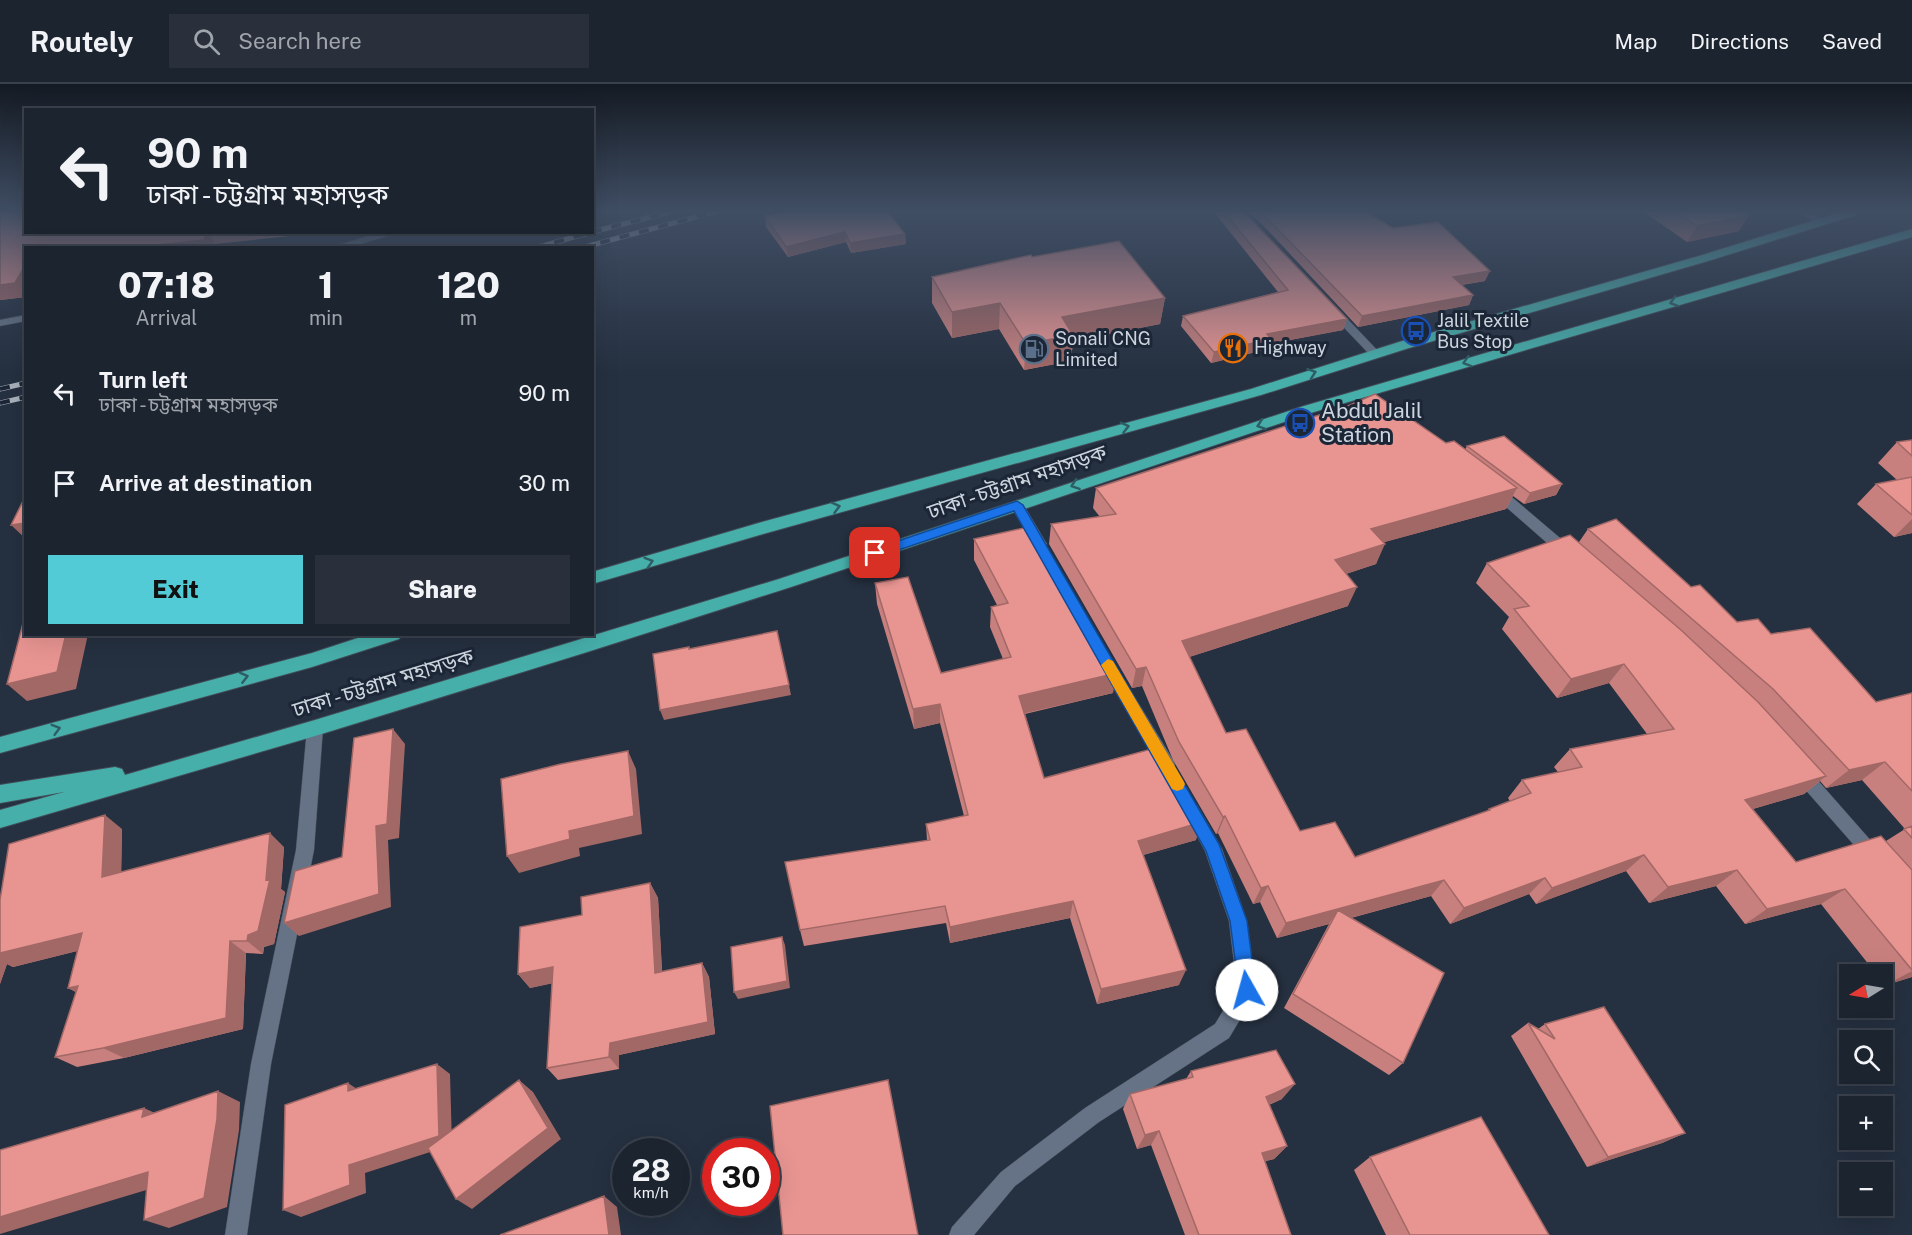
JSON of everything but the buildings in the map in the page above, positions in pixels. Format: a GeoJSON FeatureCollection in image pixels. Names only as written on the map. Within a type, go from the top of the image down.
{"type":"FeatureCollection","features":[{"type":"Feature","properties":{"kind":"highway","name":"ঢাকা - চট্টগ্রাম মহাসড়ক"},"geometry":{"type":"LineString","coordinates":[[594,577],[762,528],[1256,392],[1327,368],[1684,266]]}},
{"type":"Feature","properties":{"kind":"highway","name":"ঢাকা - চট্টগ্রাম মহাসড়ক"},"geometry":{"type":"LineString","coordinates":[[0,819],[315,728],[785,583],[1309,409],[1796,266]]}},
{"type":"Feature","properties":{"kind":"highway","name":"ঢাকা - চট্টগ্রাম মহাসড়ক"},"geometry":{"type":"LineString","coordinates":[[0,745],[312,660],[387,636]]}},
{"type":"Feature","properties":{"kind":"highway"},"geometry":{"type":"LineString","coordinates":[[0,795],[202,759]]}},
{"type":"Feature","properties":{"kind":"street"},"geometry":{"type":"LineString","coordinates":[[1327,304],[1376,355]]}},
{"type":"Feature","properties":{"kind":"street"},"geometry":{"type":"LineString","coordinates":[[0,323],[24,318]]}},
{"type":"Feature","properties":{"kind":"street"},"geometry":{"type":"LineString","coordinates":[[1364,393],[1382,407]]}},
{"type":"Feature","properties":{"kind":"street"},"geometry":{"type":"LineString","coordinates":[[1482,481],[1508,500],[1578,562]]}},
{"type":"Feature","properties":{"kind":"street"},"geometry":{"type":"LineString","coordinates":[[1017,505],[1051,563]]}},
{"type":"Feature","properties":{"kind":"street"},"geometry":{"type":"LineString","coordinates":[[960,1235],[1008,1179],[1092,1115],[1222,1031],[1247,990],[1239,921],[1213,849],[1096,642]]}},
{"type":"Feature","properties":{"kind":"street"},"geometry":{"type":"LineString","coordinates":[[236,1235],[261,1064],[305,850],[315,728]]}},
{"type":"Feature","properties":{"kind":"street"},"geometry":{"type":"LineString","coordinates":[[1790,762],[1882,865]]}},
{"type":"Feature","properties":{"kind":"railway"},"geometry":{"type":"LineString","coordinates":[[0,389],[24,383]]}},
{"type":"Feature","properties":{"kind":"railway"},"geometry":{"type":"LineString","coordinates":[[0,403],[24,397]]}},
{"type":"Feature","properties":{"kind":"slow traffic"},"geometry":{"type":"LineString","coordinates":[[1108,665],[1177,784]]}},
{"type":"Feature","properties":{"kind":"place","name":"Jalil Textile Bus Stop"},"geometry":{"type":"Point","coordinates":[1416,331]}},
{"type":"Feature","properties":{"kind":"place","name":"Highway"},"geometry":{"type":"Point","coordinates":[1233,348]}},
{"type":"Feature","properties":{"kind":"place","name":"Sonali CNG Limited"},"geometry":{"type":"Point","coordinates":[1034,349]}},
{"type":"Feature","properties":{"kind":"place","name":"Abdul Jalil Station"},"geometry":{"type":"Point","coordinates":[1300,423]}},
{"type":"Feature","properties":{"kind":"route"},"geometry":{"type":"LineString","coordinates":[[875,553],[1017,505],[1213,849],[1239,921],[1247,990]]}}]}
